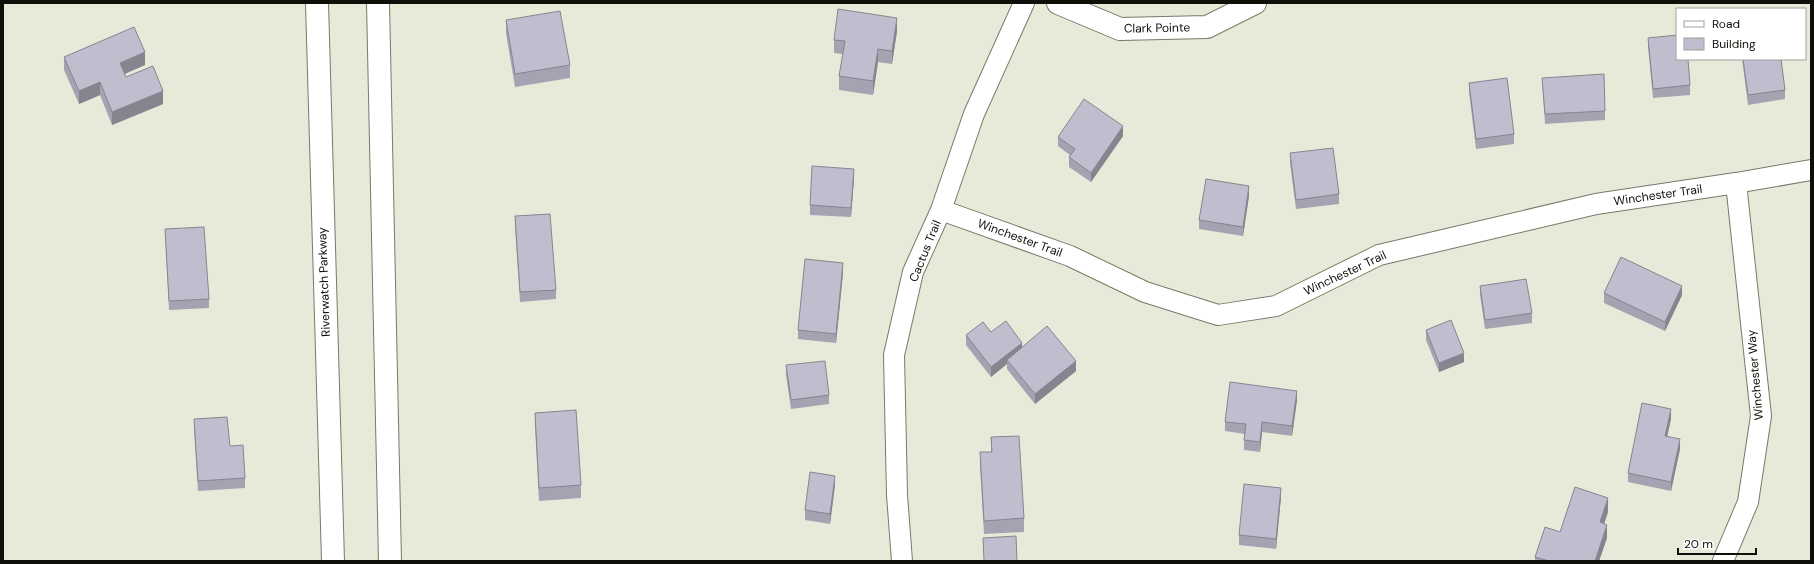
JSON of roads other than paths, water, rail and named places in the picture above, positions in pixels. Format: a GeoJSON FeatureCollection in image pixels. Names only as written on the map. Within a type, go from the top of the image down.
{"type":"FeatureCollection","features":[{"type":"Feature","properties":{"kind":"main road","name":"Riverwatch Parkway"},"geometry":{"type":"LineString","coordinates":[[317,3],[333,561]]}},
{"type":"Feature","properties":{"kind":"main road"},"geometry":{"type":"LineString","coordinates":[[378,3],[390,561]]}},
{"type":"Feature","properties":{"kind":"main road","name":"Clark Pointe"},"geometry":{"type":"LineString","coordinates":[[1058,3],[1120,30],[1207,27],[1255,3]]}},
{"type":"Feature","properties":{"kind":"street","name":"Cactus Trail"},"geometry":{"type":"LineString","coordinates":[[902,561],[897,495],[894,355],[913,272],[942,210],[974,114],[1024,3]]}},
{"type":"Feature","properties":{"kind":"street","name":"Winchester Trail"},"geometry":{"type":"LineString","coordinates":[[942,210],[1070,256],[1145,292],[1218,315],[1276,306],[1378,255],[1596,204],[1811,170]]}},
{"type":"Feature","properties":{"kind":"street","name":"Winchester Way"},"geometry":{"type":"LineString","coordinates":[[1723,561],[1748,502],[1761,416],[1736,183]]}}]}
